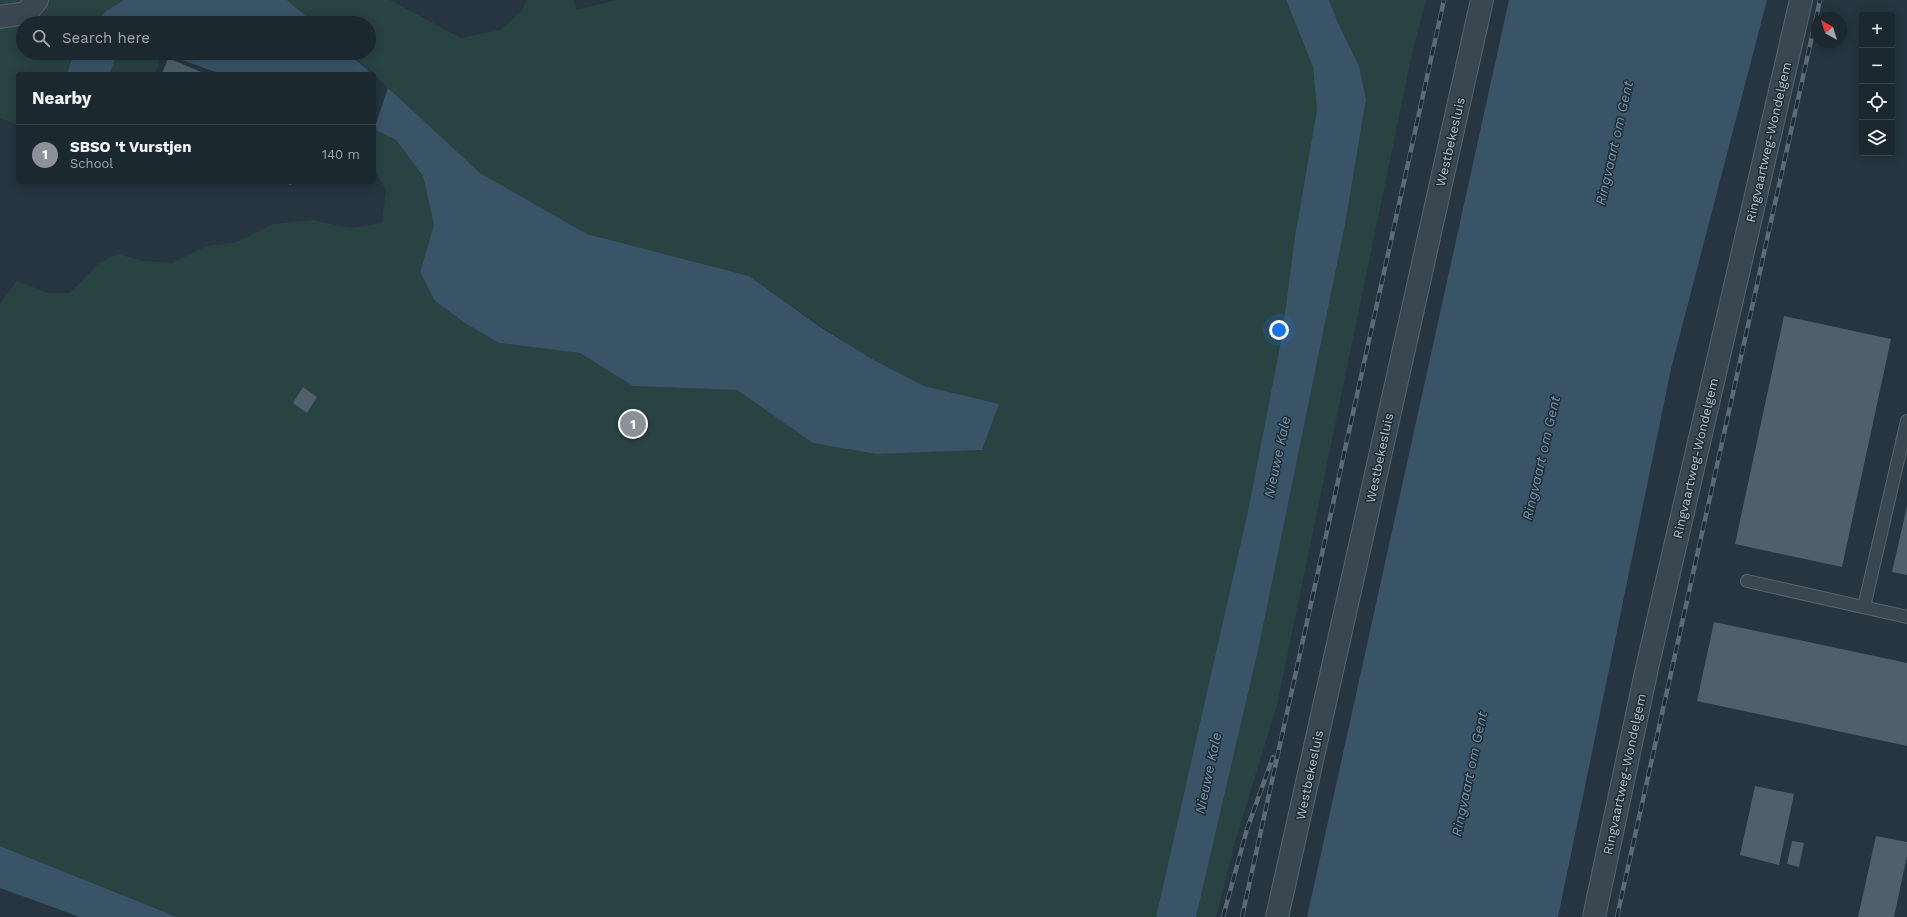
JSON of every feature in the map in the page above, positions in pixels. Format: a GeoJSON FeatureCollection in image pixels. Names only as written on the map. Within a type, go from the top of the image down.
{"type":"FeatureCollection","features":[{"type":"Feature","properties":{"kind":"street"},"geometry":{"type":"LineString","coordinates":[[0,18],[26,13],[37,0]]}},
{"type":"Feature","properties":{"kind":"street","name":"Westbekesluis"},"geometry":{"type":"LineString","coordinates":[[1277,917],[1482,0]]}},
{"type":"Feature","properties":{"kind":"street","name":"Ringvaartweg-Wondelgem"},"geometry":{"type":"LineString","coordinates":[[1594,917],[1647,668],[1801,0]]}},
{"type":"Feature","properties":{"kind":"lane"},"geometry":{"type":"LineString","coordinates":[[1864,608],[1907,421]]}},
{"type":"Feature","properties":{"kind":"lane"},"geometry":{"type":"LineString","coordinates":[[1747,581],[1907,617]]}},
{"type":"Feature","properties":{"kind":"green space"},"geometry":{"type":"Polygon","coordinates":[[[0,0],[124,0],[106,11],[101,16],[16,16],[16,60],[72,60],[68,72],[16,72],[16,124],[0,118],[0,0]]]}},
{"type":"Feature","properties":{"kind":"green space"},"geometry":{"type":"Polygon","coordinates":[[[287,0],[390,0],[461,38],[501,30],[522,11],[526,0],[574,0],[576,10],[617,0],[1286,0],[1313,67],[1317,110],[1295,236],[1282,336],[1248,511],[1156,917],[177,917],[0,846],[0,304],[17,281],[48,293],[70,293],[99,263],[118,254],[143,261],[172,263],[207,246],[237,242],[274,224],[313,220],[350,228],[382,223],[386,190],[376,172],[376,130],[396,140],[423,176],[434,225],[420,272],[435,301],[465,323],[499,343],[580,353],[633,386],[737,390],[813,443],[876,454],[982,450],[998,404],[924,386],[874,360],[820,326],[749,276],[587,234],[480,173],[412,112],[376,76],[376,72],[372,72],[357,60],[376,60],[376,16],[306,16],[287,0]]]}},
{"type":"Feature","properties":{"kind":"green space"},"geometry":{"type":"Polygon","coordinates":[[[1329,0],[1426,0],[1413,49],[1277,705],[1235,842],[1216,917],[1196,917],[1259,646],[1345,225],[1366,99],[1359,66],[1338,23],[1329,0]]]}},
{"type":"Feature","properties":{"kind":"green space"},"geometry":{"type":"Polygon","coordinates":[[[115,60],[160,60],[156,72],[110,72],[115,60]]]}},
{"type":"Feature","properties":{"kind":"water"},"geometry":{"type":"Polygon","coordinates":[[[124,0],[287,0],[306,16],[101,16],[106,11],[124,0]]]}},
{"type":"Feature","properties":{"kind":"water","name":"Nieuwe Kale"},"geometry":{"type":"Polygon","coordinates":[[[1286,0],[1329,0],[1338,23],[1359,66],[1366,99],[1345,225],[1259,646],[1196,917],[1156,917],[1248,511],[1282,336],[1295,236],[1317,110],[1313,67],[1286,0]]]}},
{"type":"Feature","properties":{"kind":"water","name":"Ringvaart om Gent"},"geometry":{"type":"Polygon","coordinates":[[[1509,0],[1767,0],[1671,369],[1558,917],[1307,917],[1509,0]]]}},
{"type":"Feature","properties":{"kind":"water"},"geometry":{"type":"Polygon","coordinates":[[[72,60],[115,60],[110,72],[68,72],[72,60]]]}},
{"type":"Feature","properties":{"kind":"water"},"geometry":{"type":"Polygon","coordinates":[[[182,60],[356,60],[370,72],[215,72],[182,60]]]}},
{"type":"Feature","properties":{"kind":"water"},"geometry":{"type":"Polygon","coordinates":[[[388,88],[480,173],[587,234],[749,276],[820,327],[874,360],[924,386],[999,404],[982,450],[876,454],[813,443],[737,390],[633,386],[580,353],[499,343],[465,323],[435,301],[420,272],[434,225],[423,176],[396,140],[376,130],[376,123],[388,88]]]}},
{"type":"Feature","properties":{"kind":"water"},"geometry":{"type":"Polygon","coordinates":[[[0,846],[177,917],[80,917],[0,888],[0,846]]]}},
{"type":"Feature","properties":{"kind":"building"},"geometry":{"type":"Polygon","coordinates":[[[167,60],[173,60],[201,72],[163,72],[167,60]]]}},
{"type":"Feature","properties":{"kind":"building"},"geometry":{"type":"Polygon","coordinates":[[[1784,316],[1891,339],[1842,567],[1735,544],[1784,316]]]}},
{"type":"Feature","properties":{"kind":"building"},"geometry":{"type":"Polygon","coordinates":[[[303,387],[317,397],[307,413],[293,403],[303,387]]]}},
{"type":"Feature","properties":{"kind":"building"},"geometry":{"type":"Polygon","coordinates":[[[1907,506],[1907,575],[1892,572],[1907,506]]]}},
{"type":"Feature","properties":{"kind":"building"},"geometry":{"type":"Polygon","coordinates":[[[1714,622],[1907,663],[1907,746],[1697,701],[1714,622]]]}},
{"type":"Feature","properties":{"kind":"building"},"geometry":{"type":"Polygon","coordinates":[[[1755,786],[1794,794],[1779,865],[1740,855],[1755,786]]]}},
{"type":"Feature","properties":{"kind":"building"},"geometry":{"type":"Polygon","coordinates":[[[1876,836],[1907,842],[1907,856],[1894,917],[1858,917],[1876,836]]]}},
{"type":"Feature","properties":{"kind":"building"},"geometry":{"type":"Polygon","coordinates":[[[1792,841],[1804,843],[1799,867],[1787,864],[1792,841]]]}},
{"type":"Feature","properties":{"kind":"railway"},"geometry":{"type":"LineString","coordinates":[[1242,917],[1444,0]]}},
{"type":"Feature","properties":{"kind":"railway"},"geometry":{"type":"LineString","coordinates":[[1617,917],[1820,0]]}},
{"type":"Feature","properties":{"kind":"railway"},"geometry":{"type":"LineString","coordinates":[[1223,917],[1247,829],[1273,757]]}},
{"type":"Feature","properties":{"kind":"place","name":"SBSO 't Vurstjen"},"geometry":{"type":"Point","coordinates":[633,424]}}]}
